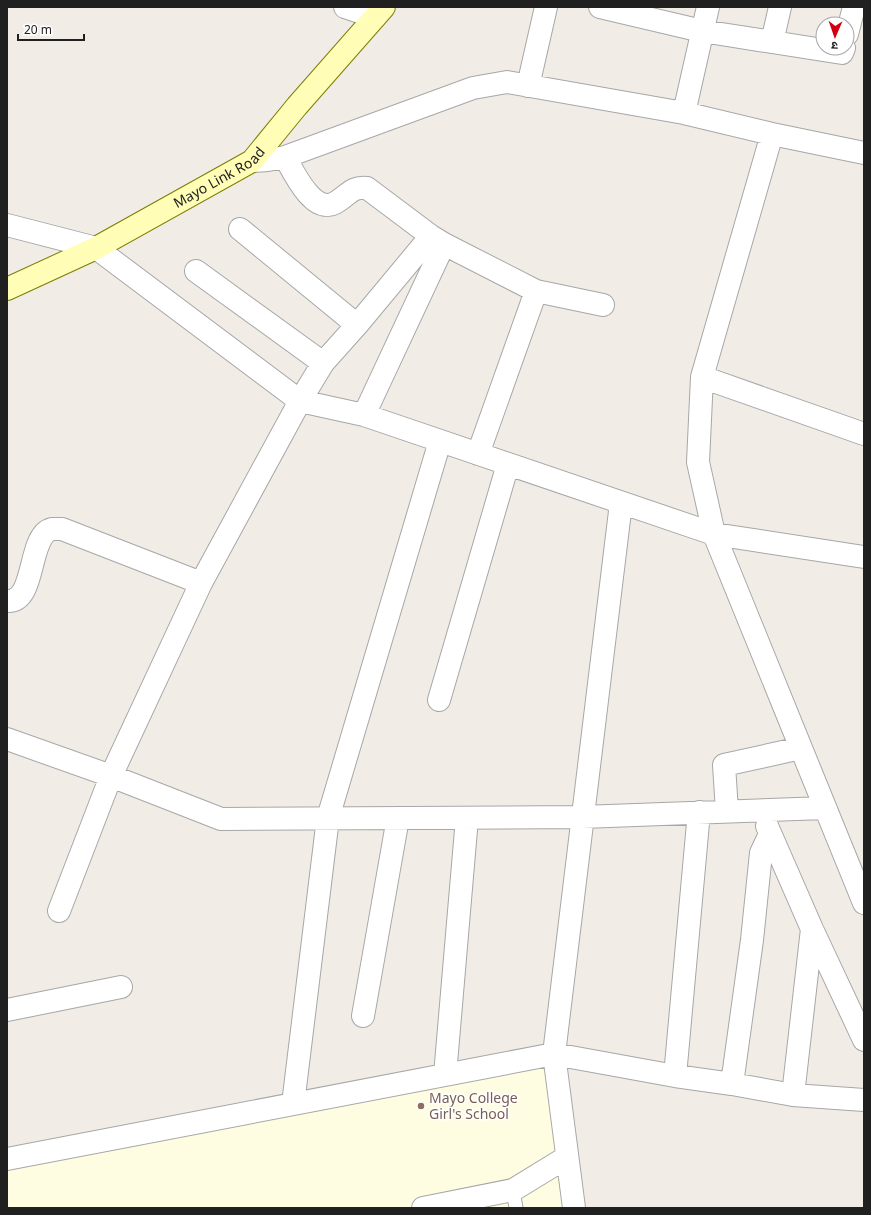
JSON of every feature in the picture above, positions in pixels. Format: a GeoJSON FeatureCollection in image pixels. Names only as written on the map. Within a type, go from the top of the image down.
{"type":"FeatureCollection","features":[{"type":"Feature","properties":{"kind":"street"},"geometry":{"type":"LineString","coordinates":[[345,7],[379,12]]}},
{"type":"Feature","properties":{"kind":"street"},"geometry":{"type":"LineString","coordinates":[[528,86],[546,7]]}},
{"type":"Feature","properties":{"kind":"street"},"geometry":{"type":"LineString","coordinates":[[600,7],[702,31],[815,49]]}},
{"type":"Feature","properties":{"kind":"street"},"geometry":{"type":"LineString","coordinates":[[684,113],[708,7]]}},
{"type":"Feature","properties":{"kind":"street"},"geometry":{"type":"LineString","coordinates":[[772,42],[780,7]]}},
{"type":"Feature","properties":{"kind":"street","name":"Mayo Link Road"},"geometry":{"type":"LineString","coordinates":[[7,289],[96,248],[252,161],[297,106],[379,12]]}},
{"type":"Feature","properties":{"kind":"street"},"geometry":{"type":"LineString","coordinates":[[252,161],[268,160],[285,156],[473,88],[507,82],[684,113],[772,134],[864,153]]}},
{"type":"Feature","properties":{"kind":"street"},"geometry":{"type":"LineString","coordinates":[[772,134],[702,377],[698,462],[714,534],[864,903]]}},
{"type":"Feature","properties":{"kind":"street"},"geometry":{"type":"LineString","coordinates":[[285,156],[303,188],[315,200],[328,205],[334,204],[352,190],[360,187],[367,188],[437,240],[536,291],[603,306]]}},
{"type":"Feature","properties":{"kind":"street"},"geometry":{"type":"LineString","coordinates":[[7,225],[96,248],[300,401],[364,416],[714,534],[864,557]]}},
{"type":"Feature","properties":{"kind":"street"},"geometry":{"type":"LineString","coordinates":[[240,229],[357,325]]}},
{"type":"Feature","properties":{"kind":"street"},"geometry":{"type":"LineString","coordinates":[[59,911],[111,776],[201,583],[300,401],[323,363],[437,240]]}},
{"type":"Feature","properties":{"kind":"street"},"geometry":{"type":"LineString","coordinates":[[364,416],[437,240]]}},
{"type":"Feature","properties":{"kind":"street"},"geometry":{"type":"LineString","coordinates":[[196,271],[323,363]]}},
{"type":"Feature","properties":{"kind":"street"},"geometry":{"type":"LineString","coordinates":[[478,454],[536,291]]}},
{"type":"Feature","properties":{"kind":"street"},"geometry":{"type":"LineString","coordinates":[[702,377],[864,434]]}},
{"type":"Feature","properties":{"kind":"street"},"geometry":{"type":"LineString","coordinates":[[293,1104],[328,818],[440,441]]}},
{"type":"Feature","properties":{"kind":"street"},"geometry":{"type":"LineString","coordinates":[[439,700],[508,464]]}},
{"type":"Feature","properties":{"kind":"street"},"geometry":{"type":"LineString","coordinates":[[574,1208],[554,1054],[621,503]]}},
{"type":"Feature","properties":{"kind":"street"},"geometry":{"type":"LineString","coordinates":[[7,601],[11,601],[23,593],[41,537],[51,529],[62,530],[201,583]]}},
{"type":"Feature","properties":{"kind":"street"},"geometry":{"type":"LineString","coordinates":[[7,739],[111,776],[221,818],[582,817],[825,808]]}},
{"type":"Feature","properties":{"kind":"street"},"geometry":{"type":"LineString","coordinates":[[727,812],[724,765],[801,748]]}},
{"type":"Feature","properties":{"kind":"street"},"geometry":{"type":"LineString","coordinates":[[760,810],[812,930],[864,1040]]}},
{"type":"Feature","properties":{"kind":"street"},"geometry":{"type":"LineString","coordinates":[[675,1076],[699,812]]}},
{"type":"Feature","properties":{"kind":"street"},"geometry":{"type":"LineString","coordinates":[[363,1016],[398,818]]}},
{"type":"Feature","properties":{"kind":"street"},"geometry":{"type":"LineString","coordinates":[[445,1075],[467,818]]}},
{"type":"Feature","properties":{"kind":"street"},"geometry":{"type":"LineString","coordinates":[[732,1084],[752,940],[761,853],[770,834]]}},
{"type":"Feature","properties":{"kind":"street"},"geometry":{"type":"LineString","coordinates":[[793,1095],[812,930]]}},
{"type":"Feature","properties":{"kind":"street"},"geometry":{"type":"LineString","coordinates":[[7,1010],[121,987]]}},
{"type":"Feature","properties":{"kind":"street"},"geometry":{"type":"LineString","coordinates":[[7,1159],[554,1054],[675,1076],[793,1095],[864,1100]]}},
{"type":"Feature","properties":{"kind":"street"},"geometry":{"type":"LineString","coordinates":[[423,1208],[514,1199],[567,1157]]}},
{"type":"Feature","properties":{"kind":"shaded area","name":"Mayo College Girl's School"},"geometry":{"type":"Polygon","coordinates":[[[554,1054],[574,1208],[7,1208],[7,1159],[554,1054]]]}},
{"type":"Feature","properties":{"kind":"place","name":"Mayo College Girl's School"},"geometry":{"type":"Point","coordinates":[421,1106]}}]}
